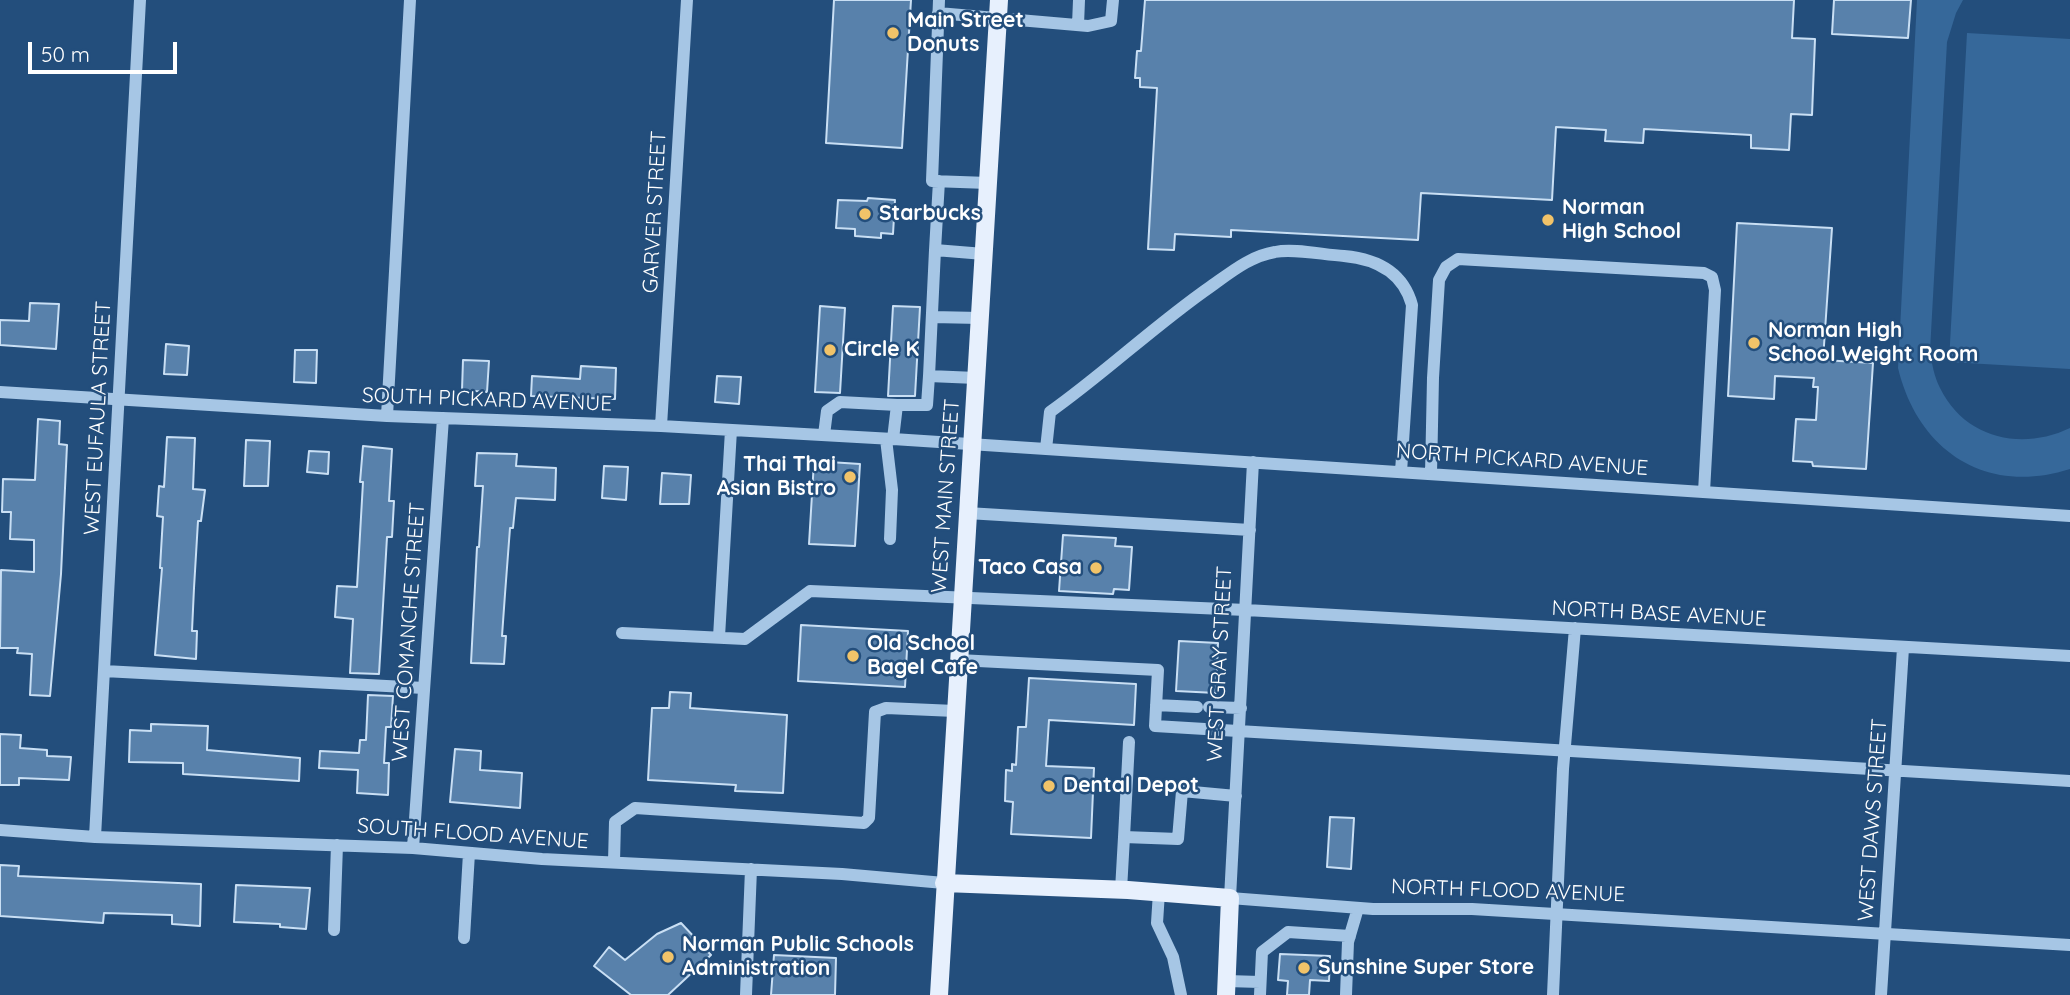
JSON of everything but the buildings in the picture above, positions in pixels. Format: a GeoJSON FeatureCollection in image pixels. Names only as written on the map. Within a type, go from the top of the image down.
{"type":"FeatureCollection","features":[{"type":"Feature","properties":{"kind":"main road","name":"WEST MAIN STREET"},"geometry":{"type":"LineString","coordinates":[[939,995],[999,0]]}},
{"type":"Feature","properties":{"kind":"main road","name":"NORTH FLOOD AVENUE"},"geometry":{"type":"LineString","coordinates":[[944,883],[1121,890],[1230,898]]}},
{"type":"Feature","properties":{"kind":"main road","name":"WEST GRAY STREET"},"geometry":{"type":"LineString","coordinates":[[1227,988],[1230,898]]}},
{"type":"Feature","properties":{"kind":"street","name":"WEST EUFAULA STREET"},"geometry":{"type":"LineString","coordinates":[[95,837],[140,0]]}},
{"type":"Feature","properties":{"kind":"street"},"geometry":{"type":"LineString","coordinates":[[387,416],[410,0]]}},
{"type":"Feature","properties":{"kind":"street","name":"GARVER STREET"},"geometry":{"type":"LineString","coordinates":[[661,426],[687,0]]}},
{"type":"Feature","properties":{"kind":"street"},"geometry":{"type":"LineString","coordinates":[[1078,25],[1079,0]]}},
{"type":"Feature","properties":{"kind":"street"},"geometry":{"type":"LineString","coordinates":[[988,183],[932,180],[939,7],[998,19],[1088,26],[1111,21],[1113,0]]}},
{"type":"Feature","properties":{"kind":"street"},"geometry":{"type":"LineString","coordinates":[[824,435],[827,411],[840,402],[927,405],[939,181]]}},
{"type":"Feature","properties":{"kind":"street"},"geometry":{"type":"LineString","coordinates":[[935,250],[984,254]]}},
{"type":"Feature","properties":{"kind":"street"},"geometry":{"type":"LineString","coordinates":[[1046,449],[1050,412],[1169,316],[1239,266],[1277,251],[1354,257],[1374,262],[1399,277],[1408,291],[1412,305],[1401,472]]}},
{"type":"Feature","properties":{"kind":"street"},"geometry":{"type":"LineString","coordinates":[[1431,474],[1439,280],[1446,267],[1458,259],[1704,273],[1712,277],[1715,290],[1704,492]]}},
{"type":"Feature","properties":{"kind":"street"},"geometry":{"type":"LineString","coordinates":[[932,317],[980,318]]}},
{"type":"Feature","properties":{"kind":"street"},"geometry":{"type":"LineString","coordinates":[[929,376],[976,378]]}},
{"type":"Feature","properties":{"kind":"street","name":"SOUTH PICKARD AVENUE"},"geometry":{"type":"LineString","coordinates":[[0,392],[387,416],[661,426],[972,444]]}},
{"type":"Feature","properties":{"kind":"street"},"geometry":{"type":"LineString","coordinates":[[890,539],[892,490],[889,439],[897,405]]}},
{"type":"Feature","properties":{"kind":"street","name":"WEST COMANCHE STREET"},"geometry":{"type":"LineString","coordinates":[[413,848],[443,418]]}},
{"type":"Feature","properties":{"kind":"street"},"geometry":{"type":"LineString","coordinates":[[719,638],[730,430]]}},
{"type":"Feature","properties":{"kind":"street","name":"NORTH PICKARD AVENUE"},"geometry":{"type":"LineString","coordinates":[[972,444],[2070,516]]}},
{"type":"Feature","properties":{"kind":"street","name":"WEST GRAY STREET"},"geometry":{"type":"LineString","coordinates":[[1230,898],[1253,462]]}},
{"type":"Feature","properties":{"kind":"street"},"geometry":{"type":"LineString","coordinates":[[967,513],[1250,530]]}},
{"type":"Feature","properties":{"kind":"street","name":"NORTH BASE AVENUE"},"geometry":{"type":"LineString","coordinates":[[622,633],[745,639],[810,591],[1246,610],[2070,656]]}},
{"type":"Feature","properties":{"kind":"street"},"geometry":{"type":"LineString","coordinates":[[1553,995],[1565,749],[1575,628]]}},
{"type":"Feature","properties":{"kind":"street","name":"WEST DAWS STREET"},"geometry":{"type":"LineString","coordinates":[[1881,995],[1903,648]]}},
{"type":"Feature","properties":{"kind":"street"},"geometry":{"type":"LineString","coordinates":[[958,660],[1158,670],[1155,726],[2070,781]]}},
{"type":"Feature","properties":{"kind":"street"},"geometry":{"type":"LineString","coordinates":[[104,671],[424,688]]}},
{"type":"Feature","properties":{"kind":"street"},"geometry":{"type":"LineString","coordinates":[[1156,705],[1241,708]]}},
{"type":"Feature","properties":{"kind":"street"},"geometry":{"type":"LineString","coordinates":[[614,862],[615,822],[635,808],[864,823],[869,818],[875,712],[886,708],[955,711]]}},
{"type":"Feature","properties":{"kind":"street"},"geometry":{"type":"LineString","coordinates":[[1121,890],[1129,741]]}},
{"type":"Feature","properties":{"kind":"street"},"geometry":{"type":"LineString","coordinates":[[1124,837],[1178,839],[1182,792],[1236,796]]}},
{"type":"Feature","properties":{"kind":"street","name":"SOUTH FLOOD AVENUE"},"geometry":{"type":"LineString","coordinates":[[0,830],[95,837],[413,848],[944,883]]}},
{"type":"Feature","properties":{"kind":"street"},"geometry":{"type":"LineString","coordinates":[[334,930],[337,845]]}},
{"type":"Feature","properties":{"kind":"street"},"geometry":{"type":"LineString","coordinates":[[464,938],[468,852]]}},
{"type":"Feature","properties":{"kind":"street"},"geometry":{"type":"LineString","coordinates":[[746,995],[751,869]]}},
{"type":"Feature","properties":{"kind":"street"},"geometry":{"type":"LineString","coordinates":[[1159,892],[1157,923],[1173,957],[1181,995]]}},
{"type":"Feature","properties":{"kind":"street","name":"NORTH FLOOD AVENUE"},"geometry":{"type":"LineString","coordinates":[[1230,898],[1358,908],[1472,909],[2070,945]]}},
{"type":"Feature","properties":{"kind":"street"},"geometry":{"type":"LineString","coordinates":[[1346,995],[1350,936],[1358,908]]}},
{"type":"Feature","properties":{"kind":"street"},"geometry":{"type":"LineString","coordinates":[[1227,988],[1260,988],[1262,952],[1288,932],[1350,936]]}},
{"type":"Feature","properties":{"kind":"shaded area"},"geometry":{"type":"Polygon","coordinates":[[[1917,0],[1963,0],[1947,42],[1930,351],[1936,379],[1951,405],[1964,419],[1996,436],[2033,439],[2070,428],[2070,469],[2039,476],[2010,476],[1984,471],[1960,460],[1939,444],[1922,423],[1908,397],[1898,368],[1917,0]]]}},
{"type":"Feature","properties":{"kind":"shaded area"},"geometry":{"type":"Polygon","coordinates":[[[1967,33],[2070,39],[2070,369],[1949,362],[1967,33]]]}},
{"type":"Feature","properties":{"kind":"place","name":"Main Street Donuts"},"geometry":{"type":"Point","coordinates":[893,33]}},
{"type":"Feature","properties":{"kind":"place","name":"Starbucks"},"geometry":{"type":"Point","coordinates":[865,214]}},
{"type":"Feature","properties":{"kind":"place","name":"Norman High School"},"geometry":{"type":"Point","coordinates":[1548,220]}},
{"type":"Feature","properties":{"kind":"place","name":"Norman High School Weight Room"},"geometry":{"type":"Point","coordinates":[1754,343]}},
{"type":"Feature","properties":{"kind":"place","name":"Circle K"},"geometry":{"type":"Point","coordinates":[830,350]}},
{"type":"Feature","properties":{"kind":"place","name":"Thai Thai Asian Bistro"},"geometry":{"type":"Point","coordinates":[850,477]}},
{"type":"Feature","properties":{"kind":"place","name":"Taco Casa"},"geometry":{"type":"Point","coordinates":[1096,568]}},
{"type":"Feature","properties":{"kind":"place","name":"Old School Bagel Cafe"},"geometry":{"type":"Point","coordinates":[853,656]}},
{"type":"Feature","properties":{"kind":"place","name":"Dental Depot"},"geometry":{"type":"Point","coordinates":[1049,786]}},
{"type":"Feature","properties":{"kind":"place","name":"Norman Public Schools Administration"},"geometry":{"type":"Point","coordinates":[668,957]}},
{"type":"Feature","properties":{"kind":"place","name":"Sunshine Super Store"},"geometry":{"type":"Point","coordinates":[1304,968]}}]}
